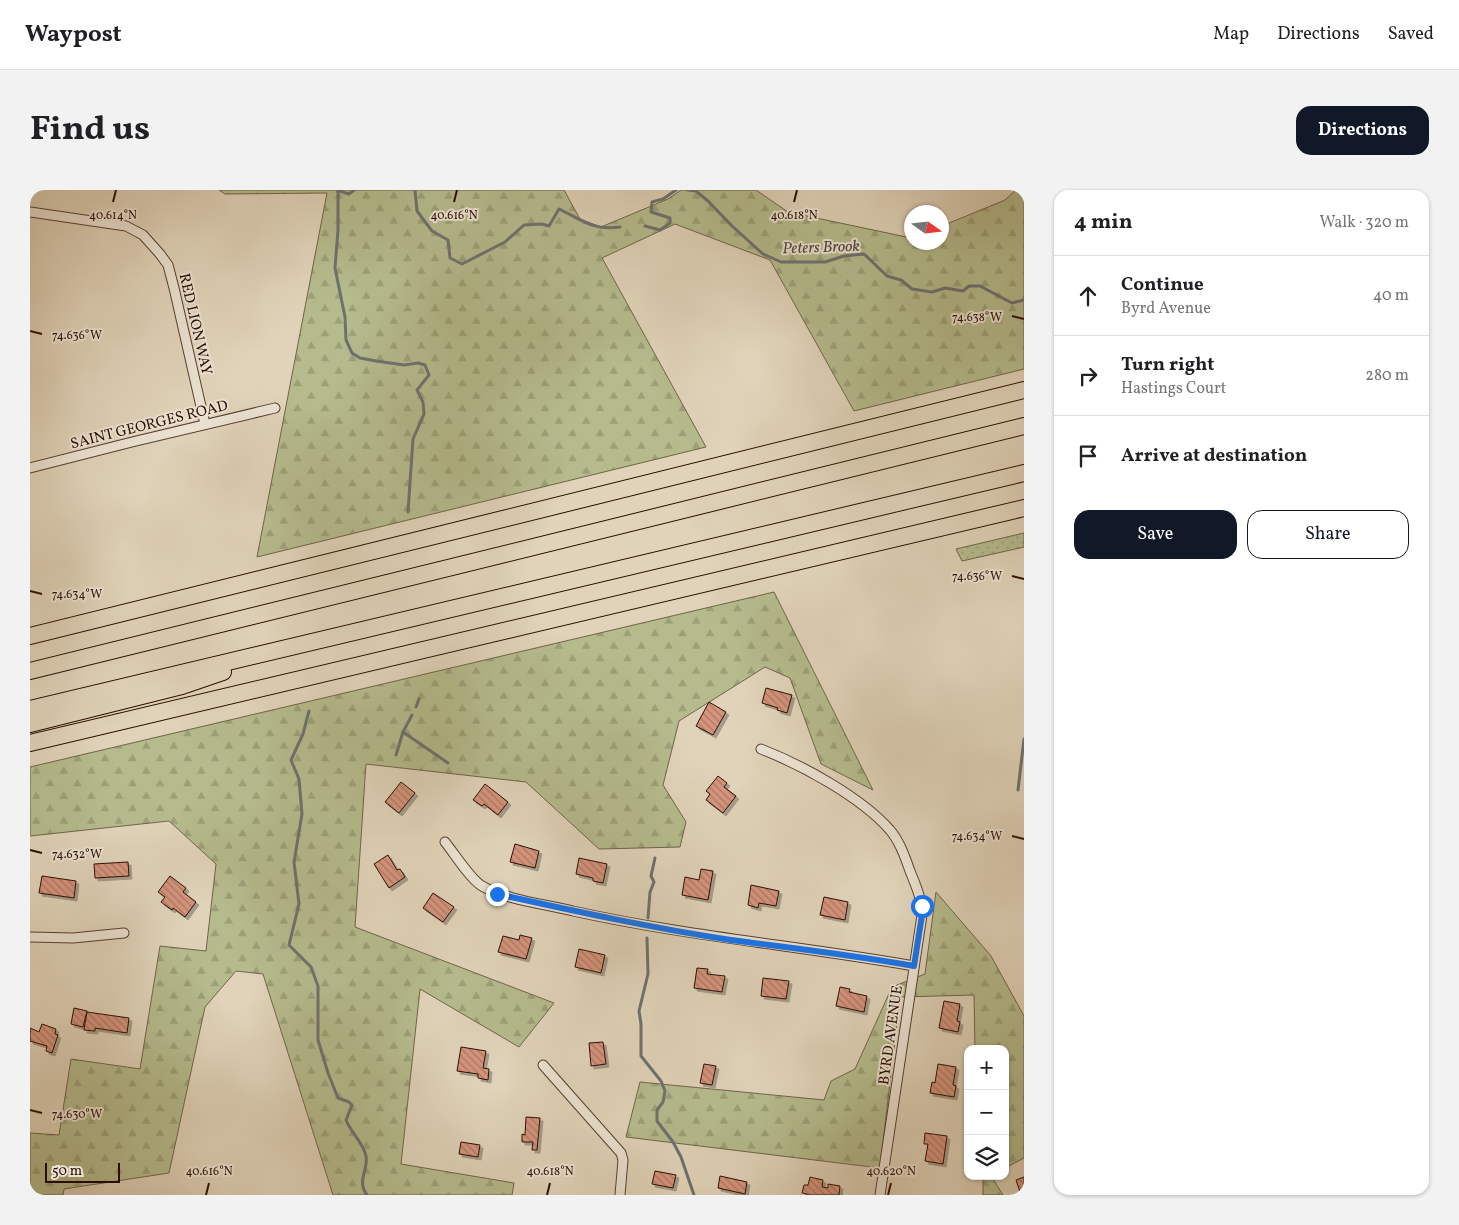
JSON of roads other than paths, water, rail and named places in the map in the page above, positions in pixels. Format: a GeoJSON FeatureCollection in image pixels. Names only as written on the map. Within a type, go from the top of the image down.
{"type":"FeatureCollection","features":[{"type":"Feature","properties":{"kind":"highway"},"geometry":{"type":"LineString","coordinates":[[30,636],[1024,390]]}},
{"type":"Feature","properties":{"kind":"highway"},"geometry":{"type":"LineString","coordinates":[[30,671],[1024,426]]}},
{"type":"Feature","properties":{"kind":"highway"},"geometry":{"type":"LineString","coordinates":[[30,709],[1024,473]]}},
{"type":"Feature","properties":{"kind":"highway"},"geometry":{"type":"LineString","coordinates":[[30,743],[1024,508]]}},
{"type":"Feature","properties":{"kind":"highway"},"geometry":{"type":"LineString","coordinates":[[30,724],[182,686],[316,641]]}},
{"type":"Feature","properties":{"kind":"street","name":"RED LION WAY"},"geometry":{"type":"LineString","coordinates":[[30,212],[126,226],[143,235],[160,254],[168,265],[205,424]]}},
{"type":"Feature","properties":{"kind":"street","name":"SAINT GEORGES ROAD"},"geometry":{"type":"LineString","coordinates":[[30,468],[275,408]]}},
{"type":"Feature","properties":{"kind":"street","name":"BYRD AVENUE"},"geometry":{"type":"LineString","coordinates":[[761,749],[788,759],[854,798],[872,813],[891,831],[898,842],[918,891],[922,915],[880,1195]]}},
{"type":"Feature","properties":{"kind":"street"},"geometry":{"type":"LineString","coordinates":[[445,842],[479,885],[497,894],[637,924],[730,940],[848,954],[914,966]]}},
{"type":"Feature","properties":{"kind":"street"},"geometry":{"type":"LineString","coordinates":[[30,937],[73,938],[124,933]]}},
{"type":"Feature","properties":{"kind":"street"},"geometry":{"type":"LineString","coordinates":[[544,1065],[621,1153],[623,1160],[620,1195]]}},
{"type":"Feature","properties":{"kind":"waterway","name":"Peters Brook"},"geometry":{"type":"LineString","coordinates":[[337,190],[349,194],[354,190]]}},
{"type":"Feature","properties":{"kind":"waterway","name":"Peters Brook"},"geometry":{"type":"LineString","coordinates":[[415,190],[417,211],[432,231],[448,240],[450,258],[462,264],[505,242],[524,225],[542,224],[549,226],[559,209],[595,226],[620,227]]}},
{"type":"Feature","properties":{"kind":"waterway","name":"Peters Brook"},"geometry":{"type":"LineString","coordinates":[[645,226],[660,230],[670,223],[670,218],[651,212],[652,202],[663,199],[676,190]]}},
{"type":"Feature","properties":{"kind":"waterway","name":"Peters Brook"},"geometry":{"type":"LineString","coordinates":[[688,190],[696,191],[708,201],[763,254],[781,262],[825,262],[844,256],[864,254],[887,276],[901,280],[912,289],[932,292],[945,288],[963,291],[969,286],[980,286],[1012,303],[1024,300]]}},
{"type":"Feature","properties":{"kind":"waterway"},"geometry":{"type":"LineString","coordinates":[[338,191],[338,230],[335,268],[345,317],[346,340],[352,353],[360,358],[376,361],[404,365],[418,363],[425,365],[429,375],[417,390],[423,402],[424,414],[413,439],[408,512]]}},
{"type":"Feature","properties":{"kind":"waterway"},"geometry":{"type":"LineString","coordinates":[[416,707],[419,699]]}},
{"type":"Feature","properties":{"kind":"waterway"},"geometry":{"type":"LineString","coordinates":[[309,711],[303,734],[291,760],[299,779],[302,814],[294,862],[299,904],[289,945],[311,967],[318,986],[318,1040],[338,1098],[352,1105],[346,1120],[366,1156],[363,1185],[367,1195]]}},
{"type":"Feature","properties":{"kind":"waterway"},"geometry":{"type":"LineString","coordinates":[[396,755],[403,732],[412,715]]}},
{"type":"Feature","properties":{"kind":"waterway"},"geometry":{"type":"LineString","coordinates":[[403,732],[448,763]]}},
{"type":"Feature","properties":{"kind":"waterway"},"geometry":{"type":"LineString","coordinates":[[1018,790],[1024,739]]}},
{"type":"Feature","properties":{"kind":"waterway"},"geometry":{"type":"LineString","coordinates":[[648,918],[650,892],[654,882],[651,876],[655,858]]}},
{"type":"Feature","properties":{"kind":"waterway"},"geometry":{"type":"LineString","coordinates":[[647,938],[648,974],[639,1011],[641,1056],[661,1081],[665,1091],[663,1102],[657,1110],[657,1121],[673,1142],[681,1157],[694,1195]]}}]}
